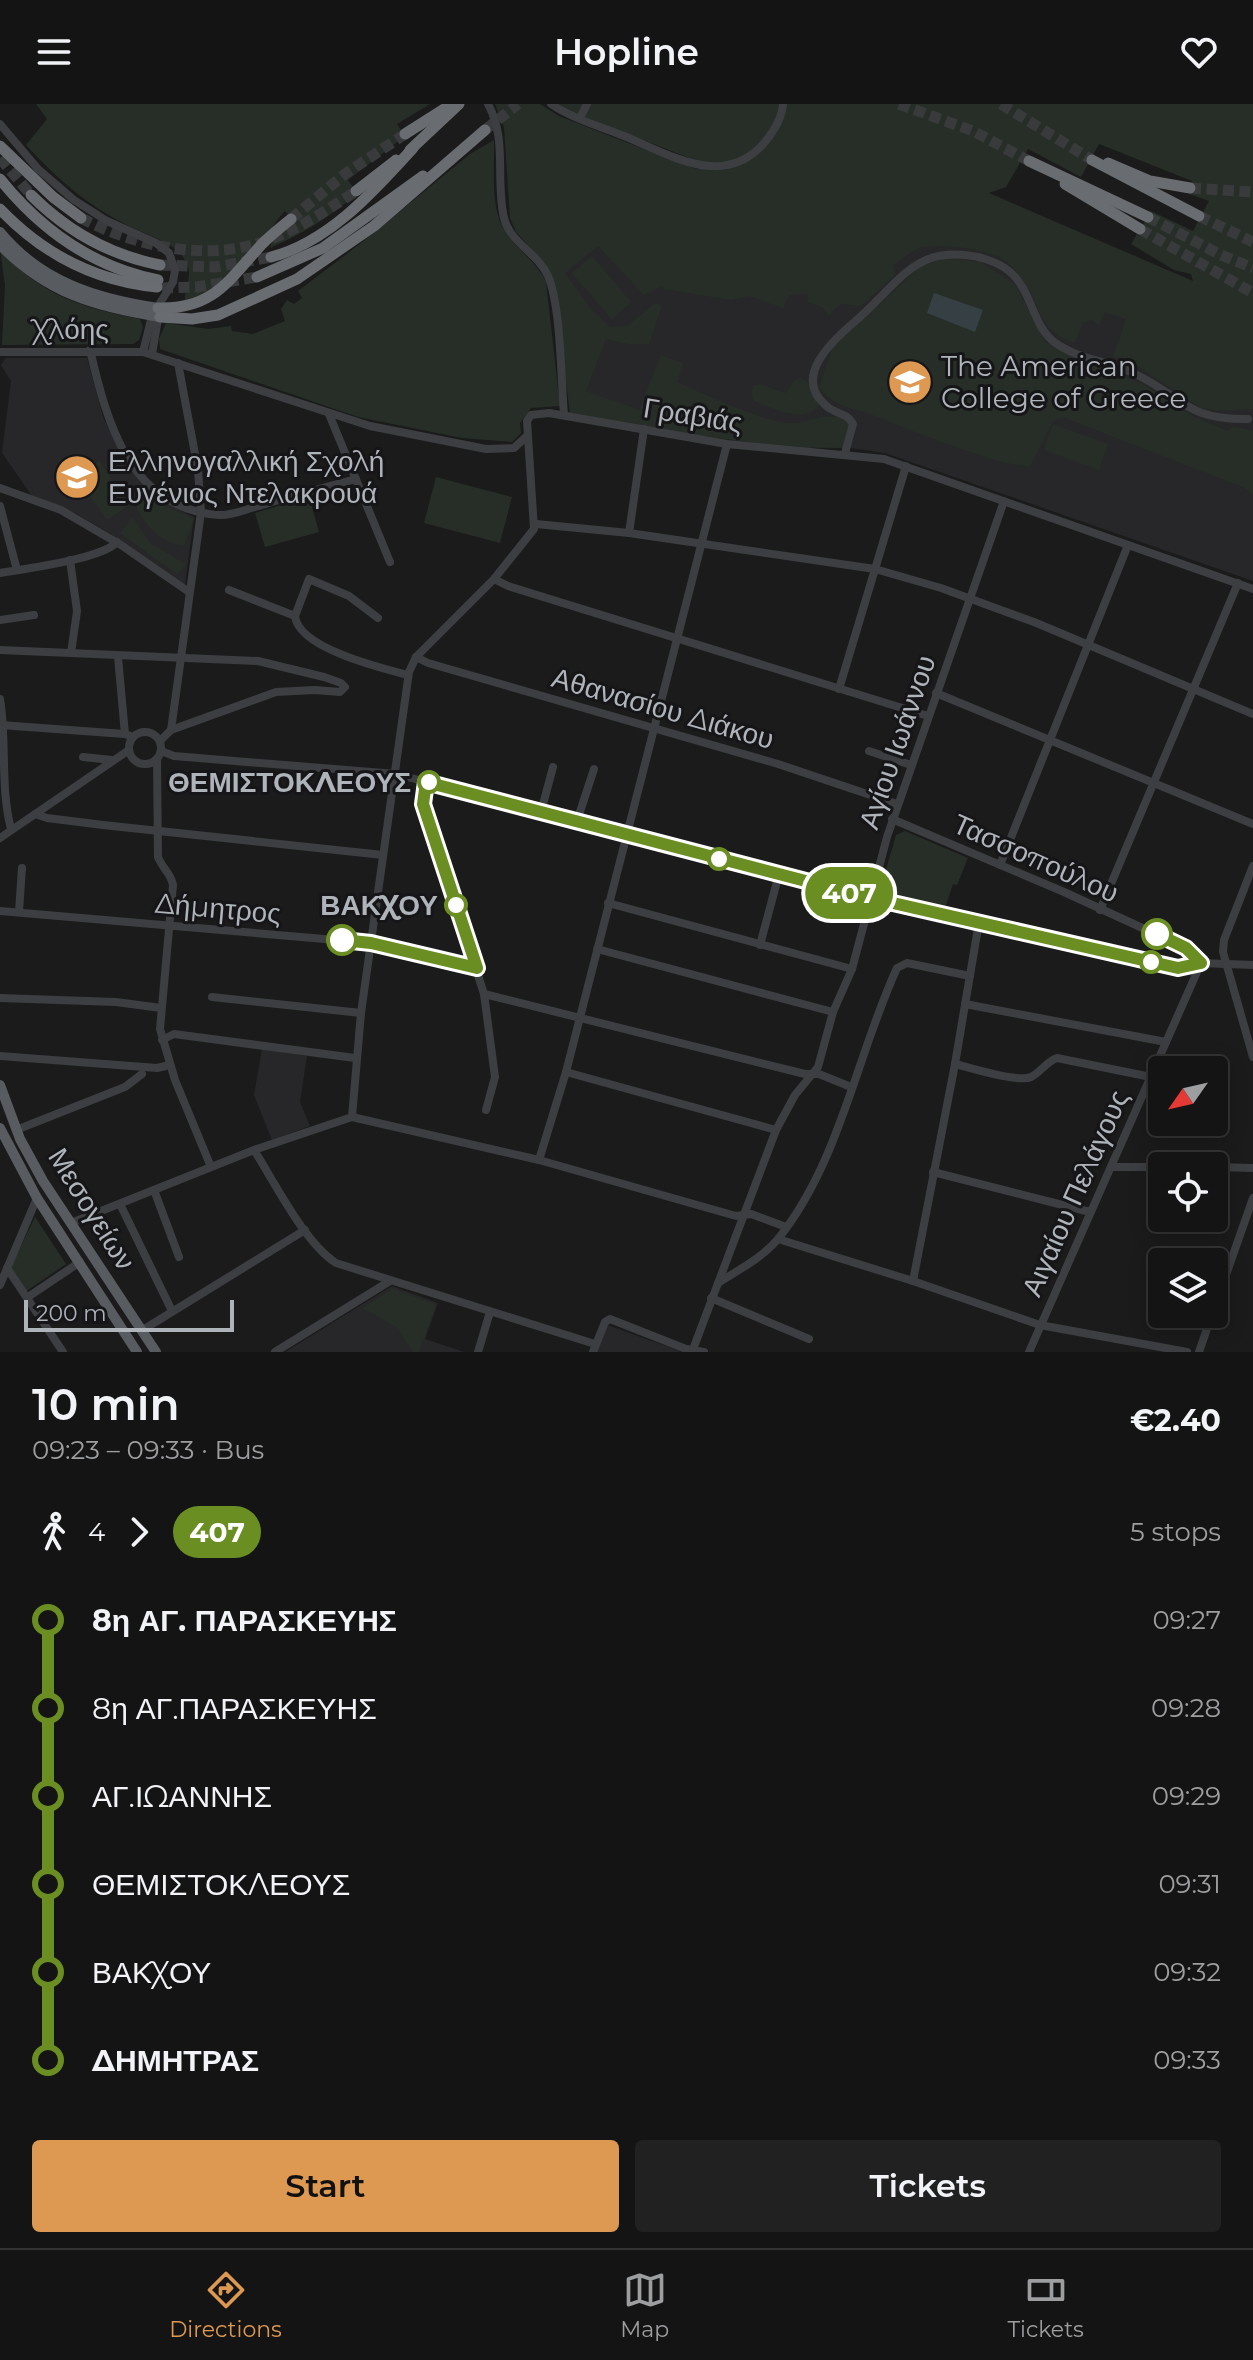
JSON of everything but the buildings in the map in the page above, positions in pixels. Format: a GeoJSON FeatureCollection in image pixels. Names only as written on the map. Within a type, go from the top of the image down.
{"type":"FeatureCollection","features":[{"type":"Feature","properties":{"kind":"highway"},"geometry":{"type":"LineString","coordinates":[[405,134],[452,104]]}},
{"type":"Feature","properties":{"kind":"highway"},"geometry":{"type":"LineString","coordinates":[[271,257],[303,245],[334,224],[381,183],[459,104]]}},
{"type":"Feature","properties":{"kind":"highway"},"geometry":{"type":"LineString","coordinates":[[157,314],[192,319],[218,315],[297,279],[374,226],[485,130],[323,248],[257,277]]}},
{"type":"Feature","properties":{"kind":"highway"},"geometry":{"type":"LineString","coordinates":[[0,146],[53,197],[81,218]]}},
{"type":"Feature","properties":{"kind":"highway"},"geometry":{"type":"LineString","coordinates":[[356,191],[413,148]]}},
{"type":"Feature","properties":{"kind":"highway"},"geometry":{"type":"LineString","coordinates":[[1190,188],[1150,181],[1113,164],[1092,160],[1199,216]]}},
{"type":"Feature","properties":{"kind":"highway"},"geometry":{"type":"LineString","coordinates":[[1029,161],[1148,217]]}},
{"type":"Feature","properties":{"kind":"highway"},"geometry":{"type":"LineString","coordinates":[[1047,170],[1080,195],[1140,229]]}},
{"type":"Feature","properties":{"kind":"highway"},"geometry":{"type":"LineString","coordinates":[[0,179],[27,211],[71,245],[117,269],[158,284],[102,277],[68,262],[38,244],[1,210]]}},
{"type":"Feature","properties":{"kind":"highway"},"geometry":{"type":"LineString","coordinates":[[31,195],[58,220],[90,241],[124,256],[160,265]]}},
{"type":"Feature","properties":{"kind":"highway"},"geometry":{"type":"LineString","coordinates":[[157,314],[192,306],[216,293],[228,284],[265,241],[291,219]]}},
{"type":"Feature","properties":{"kind":"main road"},"geometry":{"type":"LineString","coordinates":[[0,232],[21,254],[67,285],[157,314]]}},
{"type":"Feature","properties":{"kind":"main road"},"geometry":{"type":"LineString","coordinates":[[0,245],[34,275],[63,292],[98,305],[157,314]]}},
{"type":"Feature","properties":{"kind":"main road","name":"Μεσογείων"},"geometry":{"type":"LineString","coordinates":[[0,1085],[15,1128],[43,1181],[156,1352]]}},
{"type":"Feature","properties":{"kind":"main road","name":"Μεσογείων"},"geometry":{"type":"LineString","coordinates":[[0,1130],[37,1198],[133,1350]]}},
{"type":"Feature","properties":{"kind":"street"},"geometry":{"type":"LineString","coordinates":[[488,104],[499,138],[504,218],[512,233],[543,267],[550,282],[564,415]]}},
{"type":"Feature","properties":{"kind":"street"},"geometry":{"type":"LineString","coordinates":[[551,104],[691,163],[724,167],[745,160],[759,149],[777,125],[783,104]]}},
{"type":"Feature","properties":{"kind":"street"},"geometry":{"type":"LineString","coordinates":[[580,118],[587,104]]}},
{"type":"Feature","properties":{"kind":"street"},"geometry":{"type":"LineString","coordinates":[[0,124],[38,169],[64,192],[94,214],[156,243],[169,253],[175,277],[157,314],[148,353]]}},
{"type":"Feature","properties":{"kind":"street"},"geometry":{"type":"LineString","coordinates":[[845,453],[853,424],[847,415],[831,409],[819,396],[811,382],[814,368],[838,338],[908,271],[928,257],[939,254],[973,256],[1005,267],[1021,285],[1049,337],[1063,347],[1132,372],[1200,414],[1220,419],[1248,419]]}},
{"type":"Feature","properties":{"kind":"street"},"geometry":{"type":"LineString","coordinates":[[90,350],[110,426],[142,477],[160,496],[201,512],[222,516],[356,479]]}},
{"type":"Feature","properties":{"kind":"street","name":"Χλόης"},"geometry":{"type":"LineString","coordinates":[[0,352],[90,350],[148,353]]}},
{"type":"Feature","properties":{"kind":"street","name":"Γραβιάς"},"geometry":{"type":"LineString","coordinates":[[148,353],[370,426],[474,447],[514,448],[528,435],[527,421],[531,415],[541,413],[727,444],[884,459],[1253,589]]}},
{"type":"Feature","properties":{"kind":"street"},"geometry":{"type":"LineString","coordinates":[[118,657],[129,750],[140,764],[146,764],[171,730],[201,512],[198,470],[178,363]]}},
{"type":"Feature","properties":{"kind":"street"},"geometry":{"type":"LineString","coordinates":[[329,414],[390,562]]}},
{"type":"Feature","properties":{"kind":"street"},"geometry":{"type":"LineString","coordinates":[[629,533],[644,429]]}},
{"type":"Feature","properties":{"kind":"street"},"geometry":{"type":"LineString","coordinates":[[352,1117],[355,1058],[408,675],[416,657],[494,579],[533,532],[536,524],[528,435]]}},
{"type":"Feature","properties":{"kind":"street"},"geometry":{"type":"LineString","coordinates":[[539,1160],[566,1072],[727,444]]}},
{"type":"Feature","properties":{"kind":"street"},"geometry":{"type":"LineString","coordinates":[[839,689],[906,466]]}},
{"type":"Feature","properties":{"kind":"street"},"geometry":{"type":"LineString","coordinates":[[0,488],[61,510],[117,542],[189,592]]}},
{"type":"Feature","properties":{"kind":"street","name":"Αγίου Ιωάννου"},"geometry":{"type":"LineString","coordinates":[[692,1351],[776,1130],[795,1095],[818,1067],[833,1012],[852,969],[892,819],[1004,501]]}},
{"type":"Feature","properties":{"kind":"street"},"geometry":{"type":"LineString","coordinates":[[0,506],[17,570]]}},
{"type":"Feature","properties":{"kind":"street"},"geometry":{"type":"LineString","coordinates":[[536,524],[629,533],[875,569],[969,598],[1253,714]]}},
{"type":"Feature","properties":{"kind":"street"},"geometry":{"type":"LineString","coordinates":[[0,573],[70,560],[106,550],[117,542]]}},
{"type":"Feature","properties":{"kind":"street"},"geometry":{"type":"LineString","coordinates":[[1000,865],[1128,545]]}},
{"type":"Feature","properties":{"kind":"street"},"geometry":{"type":"LineString","coordinates":[[70,560],[77,611],[71,653]]}},
{"type":"Feature","properties":{"kind":"street"},"geometry":{"type":"LineString","coordinates":[[378,618],[349,596],[309,579],[295,616],[298,629],[312,641],[408,675]]}},
{"type":"Feature","properties":{"kind":"street"},"geometry":{"type":"LineString","coordinates":[[494,579],[677,640],[928,716]]}},
{"type":"Feature","properties":{"kind":"street"},"geometry":{"type":"LineString","coordinates":[[1100,910],[1238,583]]}},
{"type":"Feature","properties":{"kind":"street"},"geometry":{"type":"LineString","coordinates":[[229,590],[295,616]]}},
{"type":"Feature","properties":{"kind":"street"},"geometry":{"type":"LineString","coordinates":[[0,620],[34,615]]}},
{"type":"Feature","properties":{"kind":"street"},"geometry":{"type":"LineString","coordinates":[[0,650],[258,661],[324,677],[345,687],[344,691],[276,692],[171,730]]}},
{"type":"Feature","properties":{"kind":"street","name":"Αθανασίου Διάκου"},"geometry":{"type":"LineString","coordinates":[[416,657],[778,764],[897,804]]}},
{"type":"Feature","properties":{"kind":"street"},"geometry":{"type":"LineString","coordinates":[[936,693],[1253,824]]}},
{"type":"Feature","properties":{"kind":"street"},"geometry":{"type":"LineString","coordinates":[[0,699],[6,807],[11,829]]}},
{"type":"Feature","properties":{"kind":"street"},"geometry":{"type":"LineString","coordinates":[[2,725],[129,736],[150,733],[159,750],[158,857],[169,872],[173,885],[161,1008],[162,1040],[211,1167]]}},
{"type":"Feature","properties":{"kind":"street"},"geometry":{"type":"LineString","coordinates":[[0,838],[129,750]]}},
{"type":"Feature","properties":{"kind":"street"},"geometry":{"type":"LineString","coordinates":[[159,750],[174,756],[396,774],[871,898],[1178,968],[1201,963],[1253,965]]}},
{"type":"Feature","properties":{"kind":"street"},"geometry":{"type":"LineString","coordinates":[[869,751],[908,764]]}},
{"type":"Feature","properties":{"kind":"street"},"geometry":{"type":"LineString","coordinates":[[83,757],[113,760]]}},
{"type":"Feature","properties":{"kind":"street"},"geometry":{"type":"LineString","coordinates":[[541,812],[553,767]]}},
{"type":"Feature","properties":{"kind":"street"},"geometry":{"type":"LineString","coordinates":[[577,821],[594,769]]}},
{"type":"Feature","properties":{"kind":"street"},"geometry":{"type":"LineString","coordinates":[[426,782],[423,804],[484,994],[495,1077],[486,1110]]}},
{"type":"Feature","properties":{"kind":"street"},"geometry":{"type":"LineString","coordinates":[[35,814],[47,818],[383,855]]}},
{"type":"Feature","properties":{"kind":"street","name":"Τασσοπούλου"},"geometry":{"type":"LineString","coordinates":[[892,819],[1186,948],[1201,963]]}},
{"type":"Feature","properties":{"kind":"street"},"geometry":{"type":"LineString","coordinates":[[1253,866],[1224,940],[1225,965],[1253,1057]]}},
{"type":"Feature","properties":{"kind":"street"},"geometry":{"type":"LineString","coordinates":[[19,912],[22,868]]}},
{"type":"Feature","properties":{"kind":"street"},"geometry":{"type":"LineString","coordinates":[[760,945],[779,874]]}},
{"type":"Feature","properties":{"kind":"street"},"geometry":{"type":"LineString","coordinates":[[608,903],[852,969]]}},
{"type":"Feature","properties":{"kind":"street","name":"Δήμητρος"},"geometry":{"type":"LineString","coordinates":[[0,911],[371,943],[477,968]]}},
{"type":"Feature","properties":{"kind":"street"},"geometry":{"type":"LineString","coordinates":[[913,1281],[979,922]]}},
{"type":"Feature","properties":{"kind":"street"},"geometry":{"type":"LineString","coordinates":[[597,949],[833,1012]]}},
{"type":"Feature","properties":{"kind":"street","name":"Αιγαίου Πελάγους"},"geometry":{"type":"LineString","coordinates":[[1160,1056],[1201,963]]}},
{"type":"Feature","properties":{"kind":"street"},"geometry":{"type":"LineString","coordinates":[[717,1283],[763,1254],[778,1239],[811,1191],[894,974],[901,964],[970,976]]}},
{"type":"Feature","properties":{"kind":"street"},"geometry":{"type":"LineString","coordinates":[[484,994],[805,1074],[819,1074],[851,1087]]}},
{"type":"Feature","properties":{"kind":"street"},"geometry":{"type":"LineString","coordinates":[[212,997],[361,1013]]}},
{"type":"Feature","properties":{"kind":"street"},"geometry":{"type":"LineString","coordinates":[[0,998],[116,1002],[161,1008]]}},
{"type":"Feature","properties":{"kind":"street"},"geometry":{"type":"LineString","coordinates":[[965,1004],[1166,1042]]}},
{"type":"Feature","properties":{"kind":"street"},"geometry":{"type":"LineString","coordinates":[[162,1040],[174,1034],[355,1058]]}},
{"type":"Feature","properties":{"kind":"street"},"geometry":{"type":"LineString","coordinates":[[0,1056],[157,1068],[170,1065]]}},
{"type":"Feature","properties":{"kind":"street"},"geometry":{"type":"LineString","coordinates":[[955,1064],[1022,1079],[1057,1058],[1148,1076]]}},
{"type":"Feature","properties":{"kind":"street"},"geometry":{"type":"LineString","coordinates":[[566,1072],[776,1130]]}},
{"type":"Feature","properties":{"kind":"street"},"geometry":{"type":"LineString","coordinates":[[0,1130],[15,1128],[125,1087],[142,1074]]}},
{"type":"Feature","properties":{"kind":"street","name":"Αιγαίου Πελάγους"},"geometry":{"type":"LineString","coordinates":[[1029,1352],[1148,1084]]}},
{"type":"Feature","properties":{"kind":"street"},"geometry":{"type":"LineString","coordinates":[[71,1223],[254,1150],[352,1117],[539,1160],[736,1216],[751,1214],[786,1227]]}},
{"type":"Feature","properties":{"kind":"street"},"geometry":{"type":"LineString","coordinates":[[254,1150],[318,1249],[336,1263],[594,1348],[605,1322],[610,1319],[686,1349],[704,1352]]}},
{"type":"Feature","properties":{"kind":"street"},"geometry":{"type":"LineString","coordinates":[[1111,1167],[1148,1167]]}},
{"type":"Feature","properties":{"kind":"street"},"geometry":{"type":"LineString","coordinates":[[1228,1167],[1253,1168]]}},
{"type":"Feature","properties":{"kind":"street"},"geometry":{"type":"LineString","coordinates":[[933,1172],[1090,1212]]}},
{"type":"Feature","properties":{"kind":"street"},"geometry":{"type":"LineString","coordinates":[[154,1190],[179,1257]]}},
{"type":"Feature","properties":{"kind":"street"},"geometry":{"type":"LineString","coordinates":[[0,1285],[37,1198]]}},
{"type":"Feature","properties":{"kind":"street"},"geometry":{"type":"LineString","coordinates":[[1228,1269],[1253,1198]]}},
{"type":"Feature","properties":{"kind":"street"},"geometry":{"type":"LineString","coordinates":[[120,1204],[172,1311]]}},
{"type":"Feature","properties":{"kind":"street"},"geometry":{"type":"LineString","coordinates":[[141,1331],[305,1230]]}},
{"type":"Feature","properties":{"kind":"street"},"geometry":{"type":"LineString","coordinates":[[778,1239],[1040,1325],[1187,1352]]}},
{"type":"Feature","properties":{"kind":"street"},"geometry":{"type":"LineString","coordinates":[[28,1297],[80,1262]]}},
{"type":"Feature","properties":{"kind":"street"},"geometry":{"type":"LineString","coordinates":[[7,1268],[63,1352]]}},
{"type":"Feature","properties":{"kind":"street"},"geometry":{"type":"LineString","coordinates":[[275,1352],[390,1281]]}},
{"type":"Feature","properties":{"kind":"street"},"geometry":{"type":"LineString","coordinates":[[711,1298],[809,1339]]}},
{"type":"Feature","properties":{"kind":"street"},"geometry":{"type":"LineString","coordinates":[[478,1352],[490,1312]]}},
{"type":"Feature","properties":{"kind":"street"},"geometry":{"type":"LineString","coordinates":[[1199,1352],[1207,1328]]}},
{"type":"Feature","properties":{"kind":"shaded area"},"geometry":{"type":"Polygon","coordinates":[[[36,104],[430,104],[397,124],[405,136],[348,180],[357,193],[347,202],[316,224],[270,248],[272,240],[292,218],[285,211],[240,277],[222,290],[185,304],[189,273],[186,262],[177,251],[93,205],[26,145],[47,119],[36,104]]]}},
{"type":"Feature","properties":{"kind":"shaded area"},"geometry":{"type":"Polygon","coordinates":[[[495,104],[540,104],[559,116],[697,169],[717,169],[559,104],[1253,104],[1253,409],[1202,409],[1139,367],[1113,357],[1126,319],[1105,312],[1099,326],[1091,320],[1082,323],[1075,343],[1063,338],[1043,319],[1031,293],[1014,268],[999,257],[982,251],[948,246],[919,248],[893,265],[895,275],[861,306],[842,304],[830,316],[822,307],[808,302],[807,294],[789,295],[783,308],[749,296],[731,300],[665,291],[662,286],[644,295],[598,246],[565,273],[591,309],[610,327],[629,325],[655,303],[662,305],[649,344],[606,339],[586,391],[639,410],[661,355],[683,363],[677,382],[748,412],[787,423],[839,417],[847,420],[849,425],[843,448],[809,447],[706,436],[570,413],[554,285],[547,266],[516,232],[510,218],[504,127],[495,104]],[[1099,144],[1081,177],[1028,149],[1006,187],[989,193],[1193,281],[1191,274],[1174,270],[1131,244],[1151,211],[1193,231],[1209,201],[1189,194],[1192,181],[1099,144]]]}},
{"type":"Feature","properties":{"kind":"shaded area"},"geometry":{"type":"Polygon","coordinates":[[[494,140],[494,188],[501,223],[546,282],[560,406],[531,408],[520,423],[521,433],[512,442],[462,438],[358,417],[160,349],[159,339],[166,323],[208,329],[231,326],[232,331],[253,334],[285,321],[281,309],[287,300],[294,304],[302,298],[298,291],[470,154],[494,140]]]}},
{"type":"Feature","properties":{"kind":"shaded area","name":"The American College of Greece"},"geometry":{"type":"Polygon","coordinates":[[[977,241],[1253,351],[1253,581],[885,453],[851,448],[806,448],[570,412],[555,285],[575,242],[977,241]]]}},
{"type":"Feature","properties":{"kind":"shaded area"},"geometry":{"type":"Polygon","coordinates":[[[0,249],[30,278],[63,297],[140,319],[143,327],[139,340],[133,344],[2,345],[5,285],[0,249]]]}},
{"type":"Feature","properties":{"kind":"shaded area"},"geometry":{"type":"Polygon","coordinates":[[[592,256],[631,302],[612,319],[572,273],[592,256]]]}},
{"type":"Feature","properties":{"kind":"shaded area"},"geometry":{"type":"Polygon","coordinates":[[[946,258],[980,262],[1015,284],[1045,342],[1146,386],[1193,416],[1227,431],[1233,427],[1253,430],[1253,494],[1245,488],[1065,418],[1053,422],[1030,466],[1017,465],[846,407],[824,393],[819,388],[833,347],[921,266],[946,258]]]}},
{"type":"Feature","properties":{"kind":"shaded area"},"geometry":{"type":"Polygon","coordinates":[[[934,293],[983,310],[975,332],[927,313],[934,293]]]}},
{"type":"Feature","properties":{"kind":"shaded area","name":"Ελληνογαλλική Σχολή Ευγένιος Ντελακρουά"},"geometry":{"type":"Polygon","coordinates":[[[6,358],[87,358],[103,417],[128,466],[152,496],[194,517],[185,584],[75,513],[32,496],[2,453],[11,381],[1,365],[6,358]]]}},
{"type":"Feature","properties":{"kind":"shaded area"},"geometry":{"type":"Polygon","coordinates":[[[801,378],[821,403],[815,410],[789,413],[754,401],[751,392],[754,385],[760,384],[786,393],[795,380],[801,378]]]}},
{"type":"Feature","properties":{"kind":"shaded area"},"geometry":{"type":"Polygon","coordinates":[[[1053,424],[1108,444],[1099,470],[1044,450],[1053,424]]]}},
{"type":"Feature","properties":{"kind":"shaded area"},"geometry":{"type":"Polygon","coordinates":[[[99,461],[129,505],[107,520],[77,477],[99,461]]]}},
{"type":"Feature","properties":{"kind":"shaded area"},"geometry":{"type":"Polygon","coordinates":[[[436,477],[512,497],[500,543],[424,523],[436,477]]]}},
{"type":"Feature","properties":{"kind":"shaded area"},"geometry":{"type":"Polygon","coordinates":[[[146,494],[152,500],[194,519],[184,546],[160,537],[144,519],[135,504],[146,494]]]}},
{"type":"Feature","properties":{"kind":"shaded area"},"geometry":{"type":"Polygon","coordinates":[[[309,497],[319,532],[265,547],[255,513],[309,497]]]}},
{"type":"Feature","properties":{"kind":"shaded area"},"geometry":{"type":"Polygon","coordinates":[[[133,518],[150,543],[185,564],[178,575],[120,533],[133,518]]]}},
{"type":"Feature","properties":{"kind":"shaded area"},"geometry":{"type":"Polygon","coordinates":[[[905,831],[968,858],[957,885],[953,884],[945,908],[879,894],[896,835],[905,831]]]}},
{"type":"Feature","properties":{"kind":"shaded area"},"geometry":{"type":"Polygon","coordinates":[[[262,1049],[307,1056],[300,1102],[310,1126],[272,1140],[254,1095],[262,1049]]]}},
{"type":"Feature","properties":{"kind":"shaded area"},"geometry":{"type":"Polygon","coordinates":[[[35,1217],[66,1264],[25,1292],[12,1265],[35,1217]]]}},
{"type":"Feature","properties":{"kind":"shaded area"},"geometry":{"type":"Polygon","coordinates":[[[392,1286],[438,1303],[425,1339],[464,1352],[285,1352],[392,1286]]]}},
{"type":"Feature","properties":{"kind":"shaded area"},"geometry":{"type":"Polygon","coordinates":[[[392,1289],[436,1304],[419,1352],[413,1352],[398,1328],[363,1308],[392,1289]]]}},
{"type":"Feature","properties":{"kind":"shaded area"},"geometry":{"type":"Polygon","coordinates":[[[607,1325],[680,1351],[596,1352],[607,1325]]]}},
{"type":"Feature","properties":{"kind":"tunnel"},"geometry":{"type":"LineString","coordinates":[[485,130],[518,104]]}},
{"type":"Feature","properties":{"kind":"tunnel"},"geometry":{"type":"LineString","coordinates":[[899,104],[973,131],[1029,161]]}},
{"type":"Feature","properties":{"kind":"tunnel"},"geometry":{"type":"LineString","coordinates":[[1001,104],[1092,160]]}},
{"type":"Feature","properties":{"kind":"tunnel"},"geometry":{"type":"LineString","coordinates":[[291,219],[345,174],[405,134]]}},
{"type":"Feature","properties":{"kind":"tunnel"},"geometry":{"type":"LineString","coordinates":[[0,158],[31,195]]}},
{"type":"Feature","properties":{"kind":"tunnel"},"geometry":{"type":"LineString","coordinates":[[1190,188],[1253,192]]}},
{"type":"Feature","properties":{"kind":"tunnel"},"geometry":{"type":"LineString","coordinates":[[81,218],[103,229],[152,244],[202,251],[228,250],[287,232],[356,191]]}},
{"type":"Feature","properties":{"kind":"tunnel"},"geometry":{"type":"LineString","coordinates":[[1199,216],[1253,242]]}},
{"type":"Feature","properties":{"kind":"tunnel"},"geometry":{"type":"LineString","coordinates":[[1148,217],[1253,268]]}},
{"type":"Feature","properties":{"kind":"tunnel"},"geometry":{"type":"LineString","coordinates":[[1140,229],[1253,293]]}},
{"type":"Feature","properties":{"kind":"tunnel"},"geometry":{"type":"LineString","coordinates":[[160,265],[215,267],[271,257]]}},
{"type":"Feature","properties":{"kind":"tunnel"},"geometry":{"type":"LineString","coordinates":[[162,288],[197,287],[257,277]]}},
{"type":"Feature","properties":{"kind":"bus line","name":"407"},"geometry":{"type":"LineString","coordinates":[[342,940],[371,943],[477,968],[423,804],[426,782],[871,898],[1178,968],[1201,963],[1186,948],[1157,934]]}},
{"type":"Feature","properties":{"kind":"place","name":"The American College of Greece"},"geometry":{"type":"Point","coordinates":[910,382]}},
{"type":"Feature","properties":{"kind":"place","name":"Ελληνογαλλική Σχολή Ευγένιος Ντελακρουά"},"geometry":{"type":"Point","coordinates":[77,477]}},
{"type":"Feature","properties":{"kind":"place","name":"ΘΕΜΙΣΤΟΚΛΕΟΥΣ"},"geometry":{"type":"Point","coordinates":[429,782]}},
{"type":"Feature","properties":{"kind":"place","name":"ΒΑΚΧΟΥ"},"geometry":{"type":"Point","coordinates":[456,905]}}]}
